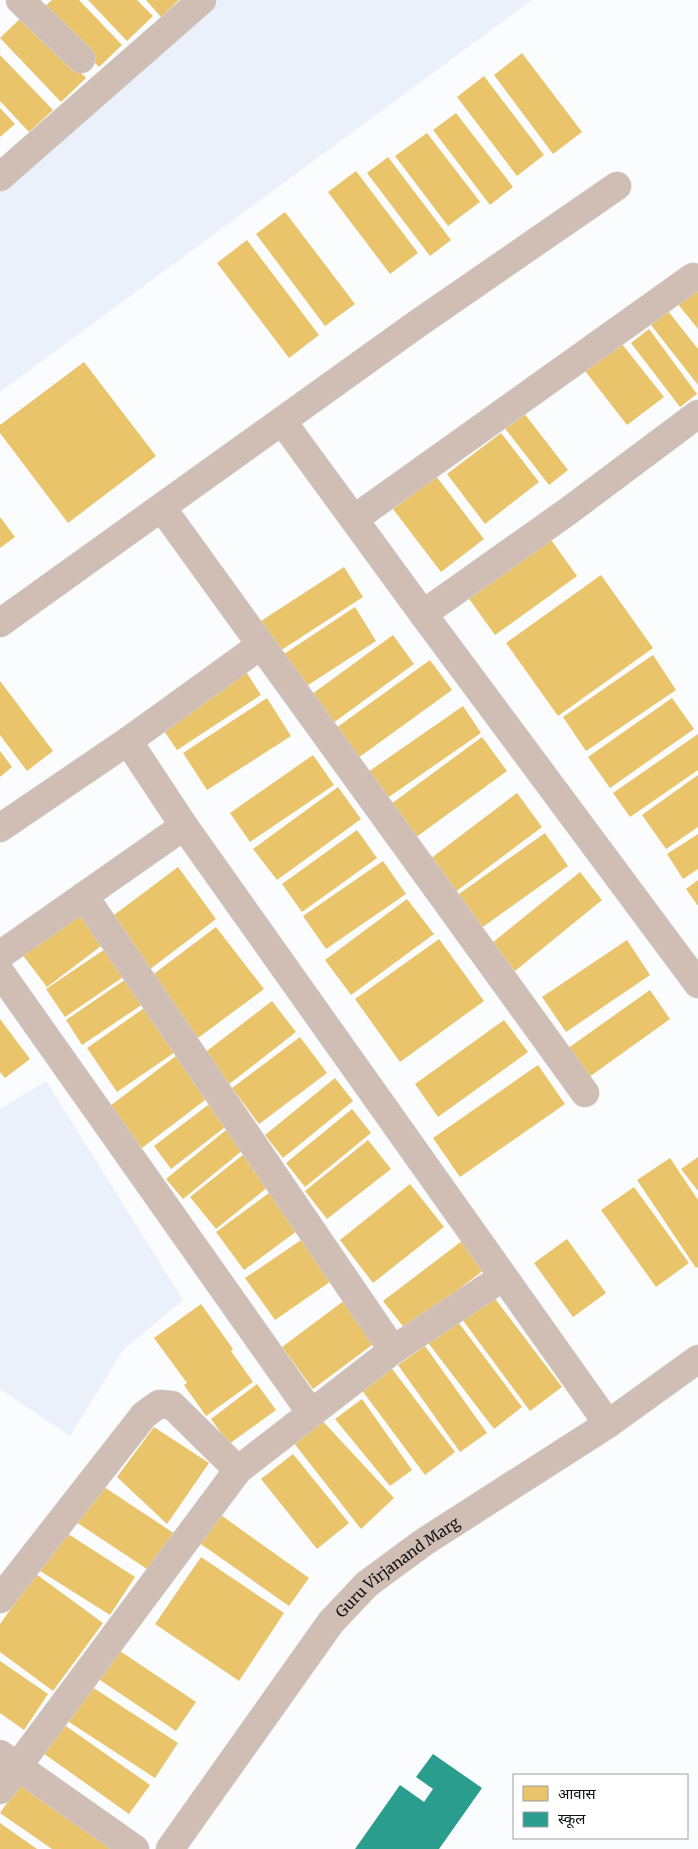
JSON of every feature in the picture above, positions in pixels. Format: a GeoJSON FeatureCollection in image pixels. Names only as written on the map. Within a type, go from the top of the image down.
{"type":"FeatureCollection","features":[{"type":"Feature","properties":{"kind":"street"},"geometry":{"type":"LineString","coordinates":[[0,12],[14,0]]}},
{"type":"Feature","properties":{"kind":"street"},"geometry":{"type":"LineString","coordinates":[[20,0],[81,59]]}},
{"type":"Feature","properties":{"kind":"street"},"geometry":{"type":"LineString","coordinates":[[0,176],[202,0]]}},
{"type":"Feature","properties":{"kind":"street"},"geometry":{"type":"LineString","coordinates":[[0,623],[417,324],[617,186]]}},
{"type":"Feature","properties":{"kind":"street"},"geometry":{"type":"LineString","coordinates":[[354,519],[693,277]]}},
{"type":"Feature","properties":{"kind":"street"},"geometry":{"type":"LineString","coordinates":[[423,614],[567,512],[698,414]]}},
{"type":"Feature","properties":{"kind":"street"},"geometry":{"type":"LineString","coordinates":[[282,421],[698,984]]}},
{"type":"Feature","properties":{"kind":"street"},"geometry":{"type":"LineString","coordinates":[[162,508],[585,1093]]}},
{"type":"Feature","properties":{"kind":"street"},"geometry":{"type":"LineString","coordinates":[[0,828],[128,741],[261,644]]}},
{"type":"Feature","properties":{"kind":"street"},"geometry":{"type":"LineString","coordinates":[[128,741],[184,826],[608,1424]]}},
{"type":"Feature","properties":{"kind":"street"},"geometry":{"type":"LineString","coordinates":[[0,955],[184,826]]}},
{"type":"Feature","properties":{"kind":"street"},"geometry":{"type":"LineString","coordinates":[[84,896],[394,1350]]}},
{"type":"Feature","properties":{"kind":"street"},"geometry":{"type":"LineString","coordinates":[[0,972],[311,1413]]}},
{"type":"Feature","properties":{"kind":"street"},"geometry":{"type":"LineString","coordinates":[[0,1790],[8,1760],[238,1470],[394,1350],[503,1277]]}},
{"type":"Feature","properties":{"kind":"street","name":"Guru Virjanand Marg"},"geometry":{"type":"LineString","coordinates":[[170,1849],[331,1622],[367,1584],[424,1542],[608,1424],[698,1359]]}},
{"type":"Feature","properties":{"kind":"street"},"geometry":{"type":"LineString","coordinates":[[0,1600],[144,1415],[159,1404],[172,1405],[238,1470]]}},
{"type":"Feature","properties":{"kind":"street"},"geometry":{"type":"LineString","coordinates":[[8,1760],[135,1849]]}},
{"type":"Feature","properties":{"kind":"shaded area"},"geometry":{"type":"Polygon","coordinates":[[[211,0],[532,0],[0,392],[0,185],[211,0]]]}},
{"type":"Feature","properties":{"kind":"shaded area"},"geometry":{"type":"Polygon","coordinates":[[[46,1081],[183,1300],[123,1350],[70,1436],[0,1389],[0,1109],[46,1081]]]}},
{"type":"Feature","properties":{"kind":"building: आवास"},"geometry":{"type":"Polygon","coordinates":[[[52,0],[79,0],[122,45],[99,67],[43,8],[52,0]]]}},
{"type":"Feature","properties":{"kind":"building: आवास"},"geometry":{"type":"Polygon","coordinates":[[[88,0],[137,0],[153,16],[127,41],[88,0]]]}},
{"type":"Feature","properties":{"kind":"building: आवास"},"geometry":{"type":"Polygon","coordinates":[[[146,0],[179,0],[161,17],[146,0]]]}},
{"type":"Feature","properties":{"kind":"building: आवास"},"geometry":{"type":"Polygon","coordinates":[[[25,14],[86,78],[61,102],[0,38],[25,14]]]}},
{"type":"Feature","properties":{"kind":"building: आवास"},"geometry":{"type":"Polygon","coordinates":[[[522,53],[582,132],[553,154],[494,75],[522,53]]]}},
{"type":"Feature","properties":{"kind":"building: आवास"},"geometry":{"type":"Polygon","coordinates":[[[0,55],[53,110],[29,132],[0,101],[0,55]]]}},
{"type":"Feature","properties":{"kind":"building: आवास"},"geometry":{"type":"Polygon","coordinates":[[[484,76],[544,155],[517,176],[457,97],[484,76]]]}},
{"type":"Feature","properties":{"kind":"building: आवास"},"geometry":{"type":"Polygon","coordinates":[[[0,108],[15,124],[0,137],[0,108]]]}},
{"type":"Feature","properties":{"kind":"building: आवास"},"geometry":{"type":"Polygon","coordinates":[[[456,113],[513,187],[490,205],[433,130],[456,113]]]}},
{"type":"Feature","properties":{"kind":"building: आवास"},"geometry":{"type":"Polygon","coordinates":[[[427,133],[480,202],[448,226],[395,156],[427,133]]]}},
{"type":"Feature","properties":{"kind":"building: आवास"},"geometry":{"type":"Polygon","coordinates":[[[388,157],[451,240],[430,256],[367,173],[388,157]]]}},
{"type":"Feature","properties":{"kind":"building: आवास"},"geometry":{"type":"Polygon","coordinates":[[[356,171],[418,253],[390,274],[328,192],[356,171]]]}},
{"type":"Feature","properties":{"kind":"building: आवास"},"geometry":{"type":"Polygon","coordinates":[[[285,212],[355,304],[325,326],[256,234],[285,212]]]}},
{"type":"Feature","properties":{"kind":"building: आवास"},"geometry":{"type":"Polygon","coordinates":[[[247,240],[319,335],[289,358],[217,263],[247,240]]]}},
{"type":"Feature","properties":{"kind":"building: आवास"},"geometry":{"type":"Polygon","coordinates":[[[698,286],[698,329],[677,303],[698,286]]]}},
{"type":"Feature","properties":{"kind":"building: आवास"},"geometry":{"type":"Polygon","coordinates":[[[668,311],[698,349],[698,385],[651,325],[668,311]]]}},
{"type":"Feature","properties":{"kind":"building: आवास"},"geometry":{"type":"Polygon","coordinates":[[[649,329],[697,394],[680,407],[631,343],[649,329]]]}},
{"type":"Feature","properties":{"kind":"building: आवास"},"geometry":{"type":"Polygon","coordinates":[[[618,339],[664,397],[627,425],[582,367],[618,339]]]}},
{"type":"Feature","properties":{"kind":"building: आवास"},"geometry":{"type":"Polygon","coordinates":[[[84,362],[156,456],[68,523],[0,433],[0,425],[84,362]]]}},
{"type":"Feature","properties":{"kind":"building: आवास"},"geometry":{"type":"Polygon","coordinates":[[[520,408],[568,470],[549,485],[500,422],[520,408]]]}},
{"type":"Feature","properties":{"kind":"building: आवास"},"geometry":{"type":"Polygon","coordinates":[[[501,433],[539,482],[485,524],[447,474],[501,433]]]}},
{"type":"Feature","properties":{"kind":"building: आवास"},"geometry":{"type":"Polygon","coordinates":[[[436,476],[484,539],[441,572],[393,509],[436,476]]]}},
{"type":"Feature","properties":{"kind":"building: आवास"},"geometry":{"type":"Polygon","coordinates":[[[0,517],[15,537],[0,548],[0,517]]]}},
{"type":"Feature","properties":{"kind":"building: आवास"},"geometry":{"type":"Polygon","coordinates":[[[544,530],[577,576],[495,635],[462,589],[544,530]]]}},
{"type":"Feature","properties":{"kind":"building: आवास"},"geometry":{"type":"Polygon","coordinates":[[[344,567],[363,597],[280,651],[261,621],[344,567]]]}},
{"type":"Feature","properties":{"kind":"building: आवास"},"geometry":{"type":"Polygon","coordinates":[[[601,575],[653,648],[558,716],[506,643],[601,575]]]}},
{"type":"Feature","properties":{"kind":"building: आवास"},"geometry":{"type":"Polygon","coordinates":[[[355,607],[376,641],[302,689],[281,656],[355,607]]]}},
{"type":"Feature","properties":{"kind":"building: आवास"},"geometry":{"type":"Polygon","coordinates":[[[393,635],[414,664],[329,726],[308,697],[393,635]]]}},
{"type":"Feature","properties":{"kind":"building: आवास"},"geometry":{"type":"Polygon","coordinates":[[[653,655],[676,690],[586,751],[563,717],[653,655]]]}},
{"type":"Feature","properties":{"kind":"building: आवास"},"geometry":{"type":"Polygon","coordinates":[[[430,660],[452,690],[358,758],[336,728],[430,660]]]}},
{"type":"Feature","properties":{"kind":"building: आवास"},"geometry":{"type":"Polygon","coordinates":[[[241,664],[261,695],[177,750],[157,721],[241,664]]]}},
{"type":"Feature","properties":{"kind":"building: आवास"},"geometry":{"type":"Polygon","coordinates":[[[0,681],[53,751],[27,771],[0,735],[0,681]]]}},
{"type":"Feature","properties":{"kind":"building: आवास"},"geometry":{"type":"Polygon","coordinates":[[[267,698],[291,736],[207,790],[183,753],[267,698]]]}},
{"type":"Feature","properties":{"kind":"building: आवास"},"geometry":{"type":"Polygon","coordinates":[[[672,698],[694,729],[610,788],[588,757],[672,698]]]}},
{"type":"Feature","properties":{"kind":"building: आवास"},"geometry":{"type":"Polygon","coordinates":[[[463,706],[481,733],[386,799],[368,772],[463,706]]]}},
{"type":"Feature","properties":{"kind":"building: आवास"},"geometry":{"type":"Polygon","coordinates":[[[698,734],[698,770],[630,817],[613,793],[698,734]]]}},
{"type":"Feature","properties":{"kind":"building: आवास"},"geometry":{"type":"Polygon","coordinates":[[[482,737],[507,771],[415,838],[391,804],[482,737]]]}},
{"type":"Feature","properties":{"kind":"building: आवास"},"geometry":{"type":"Polygon","coordinates":[[[0,751],[12,767],[0,777],[0,751]]]}},
{"type":"Feature","properties":{"kind":"building: आवास"},"geometry":{"type":"Polygon","coordinates":[[[313,755],[334,785],[250,842],[230,813],[313,755]]]}},
{"type":"Feature","properties":{"kind":"building: आवास"},"geometry":{"type":"Polygon","coordinates":[[[698,775],[698,827],[666,849],[642,815],[698,775]]]}},
{"type":"Feature","properties":{"kind":"building: आवास"},"geometry":{"type":"Polygon","coordinates":[[[338,787],[361,819],[277,880],[253,849],[338,787]]]}},
{"type":"Feature","properties":{"kind":"building: आवास"},"geometry":{"type":"Polygon","coordinates":[[[517,793],[542,827],[454,893],[430,859],[517,793]]]}},
{"type":"Feature","properties":{"kind":"building: आवास"},"geometry":{"type":"Polygon","coordinates":[[[357,830],[377,858],[302,912],[282,884],[357,830]]]}},
{"type":"Feature","properties":{"kind":"building: आवास"},"geometry":{"type":"Polygon","coordinates":[[[545,833],[568,866],[480,929],[456,896],[545,833]]]}},
{"type":"Feature","properties":{"kind":"building: आवास"},"geometry":{"type":"Polygon","coordinates":[[[698,834],[698,869],[683,879],[667,854],[698,834]]]}},
{"type":"Feature","properties":{"kind":"building: आवास"},"geometry":{"type":"Polygon","coordinates":[[[383,861],[406,894],[326,949],[303,916],[383,861]]]}},
{"type":"Feature","properties":{"kind":"building: आवास"},"geometry":{"type":"Polygon","coordinates":[[[178,867],[216,919],[149,970],[110,918],[178,867]]]}},
{"type":"Feature","properties":{"kind":"building: आवास"},"geometry":{"type":"Polygon","coordinates":[[[580,872],[602,900],[515,971],[492,943],[580,872]]]}},
{"type":"Feature","properties":{"kind":"building: आवास"},"geometry":{"type":"Polygon","coordinates":[[[698,880],[698,906],[686,889],[698,880]]]}},
{"type":"Feature","properties":{"kind":"building: आवास"},"geometry":{"type":"Polygon","coordinates":[[[407,899],[434,934],[351,995],[325,960],[407,899]]]}},
{"type":"Feature","properties":{"kind":"building: आवास"},"geometry":{"type":"Polygon","coordinates":[[[81,902],[109,940],[47,987],[18,949],[81,902]]]}},
{"type":"Feature","properties":{"kind":"building: आवास"},"geometry":{"type":"Polygon","coordinates":[[[216,927],[264,989],[198,1038],[151,976],[216,927]]]}},
{"type":"Feature","properties":{"kind":"building: आवास"},"geometry":{"type":"Polygon","coordinates":[[[439,939],[484,1001],[400,1062],[355,999],[439,939]]]}},
{"type":"Feature","properties":{"kind":"building: आवास"},"geometry":{"type":"Polygon","coordinates":[[[627,940],[650,975],[566,1032],[542,997],[627,940]]]}},
{"type":"Feature","properties":{"kind":"building: आवास"},"geometry":{"type":"Polygon","coordinates":[[[111,945],[129,973],[65,1017],[46,989],[111,945]]]}},
{"type":"Feature","properties":{"kind":"building: आवास"},"geometry":{"type":"Polygon","coordinates":[[[126,979],[143,1004],[82,1045],[66,1020],[126,979]]]}},
{"type":"Feature","properties":{"kind":"building: आवास"},"geometry":{"type":"Polygon","coordinates":[[[650,990],[670,1019],[585,1080],[564,1051],[650,990]]]}},
{"type":"Feature","properties":{"kind":"building: आवास"},"geometry":{"type":"Polygon","coordinates":[[[272,1001],[296,1032],[228,1085],[203,1054],[272,1001]]]}},
{"type":"Feature","properties":{"kind":"building: आवास"},"geometry":{"type":"Polygon","coordinates":[[[150,1004],[181,1048],[117,1092],[87,1048],[150,1004]]]}},
{"type":"Feature","properties":{"kind":"building: आवास"},"geometry":{"type":"Polygon","coordinates":[[[0,1019],[30,1059],[5,1078],[0,1072],[0,1019]]]}},
{"type":"Feature","properties":{"kind":"building: आवास"},"geometry":{"type":"Polygon","coordinates":[[[504,1020],[528,1052],[438,1117],[415,1084],[504,1020]]]}},
{"type":"Feature","properties":{"kind":"building: आवास"},"geometry":{"type":"Polygon","coordinates":[[[300,1037],[327,1073],[259,1124],[232,1088],[300,1037]]]}},
{"type":"Feature","properties":{"kind":"building: आवास"},"geometry":{"type":"Polygon","coordinates":[[[181,1052],[213,1094],[142,1148],[110,1106],[181,1052]]]}},
{"type":"Feature","properties":{"kind":"building: आवास"},"geometry":{"type":"Polygon","coordinates":[[[538,1065],[565,1104],[460,1177],[433,1138],[538,1065]]]}},
{"type":"Feature","properties":{"kind":"building: आवास"},"geometry":{"type":"Polygon","coordinates":[[[335,1078],[353,1101],[283,1158],[265,1135],[335,1078]]]}},
{"type":"Feature","properties":{"kind":"building: आवास"},"geometry":{"type":"Polygon","coordinates":[[[212,1102],[229,1124],[171,1169],[154,1146],[212,1102]]]}},
{"type":"Feature","properties":{"kind":"building: आवास"},"geometry":{"type":"Polygon","coordinates":[[[352,1109],[371,1133],[305,1187],[286,1163],[352,1109]]]}},
{"type":"Feature","properties":{"kind":"building: आवास"},"geometry":{"type":"Polygon","coordinates":[[[226,1130],[243,1150],[183,1199],[166,1179],[226,1130]]]}},
{"type":"Feature","properties":{"kind":"building: आवास"},"geometry":{"type":"Polygon","coordinates":[[[368,1140],[391,1169],[327,1219],[305,1191],[368,1140]]]}},
{"type":"Feature","properties":{"kind":"building: आवास"},"geometry":{"type":"Polygon","coordinates":[[[249,1150],[274,1182],[216,1229],[190,1197],[249,1150]]]}},
{"type":"Feature","properties":{"kind":"building: आवास"},"geometry":{"type":"Polygon","coordinates":[[[698,1157],[698,1191],[681,1169],[698,1157]]]}},
{"type":"Feature","properties":{"kind":"building: आवास"},"geometry":{"type":"Polygon","coordinates":[[[670,1158],[698,1200],[698,1267],[696,1268],[637,1180],[670,1158]]]}},
{"type":"Feature","properties":{"kind":"building: आवास"},"geometry":{"type":"Polygon","coordinates":[[[410,1184],[444,1227],[373,1283],[340,1240],[410,1184]]]}},
{"type":"Feature","properties":{"kind":"building: आवास"},"geometry":{"type":"Polygon","coordinates":[[[634,1187],[689,1263],[656,1287],[601,1210],[634,1187]]]}},
{"type":"Feature","properties":{"kind":"building: आवास"},"geometry":{"type":"Polygon","coordinates":[[[273,1190],[301,1228],[244,1270],[216,1232],[273,1190]]]}},
{"type":"Feature","properties":{"kind":"building: आवास"},"geometry":{"type":"Polygon","coordinates":[[[307,1236],[337,1277],[275,1320],[245,1278],[307,1236]]]}},
{"type":"Feature","properties":{"kind":"building: आवास"},"geometry":{"type":"Polygon","coordinates":[[[567,1239],[606,1293],[573,1317],[534,1263],[567,1239]]]}},
{"type":"Feature","properties":{"kind":"building: आवास"},"geometry":{"type":"Polygon","coordinates":[[[462,1241],[485,1269],[406,1330],[383,1301],[462,1241]]]}},
{"type":"Feature","properties":{"kind":"building: आवास"},"geometry":{"type":"Polygon","coordinates":[[[490,1292],[562,1387],[530,1411],[459,1315],[490,1292]]]}},
{"type":"Feature","properties":{"kind":"building: आवास"},"geometry":{"type":"Polygon","coordinates":[[[345,1300],[376,1342],[313,1389],[282,1347],[345,1300]]]}},
{"type":"Feature","properties":{"kind":"building: आवास"},"geometry":{"type":"Polygon","coordinates":[[[201,1304],[233,1349],[231,1351],[253,1382],[206,1416],[184,1385],[187,1383],[154,1338],[201,1304]]]}},
{"type":"Feature","properties":{"kind":"building: आवास"},"geometry":{"type":"Polygon","coordinates":[[[455,1318],[522,1407],[494,1429],[426,1340],[455,1318]]]}},
{"type":"Feature","properties":{"kind":"building: आवास"},"geometry":{"type":"Polygon","coordinates":[[[425,1346],[487,1433],[460,1452],[398,1365],[425,1346]]]}},
{"type":"Feature","properties":{"kind":"building: आवास"},"geometry":{"type":"Polygon","coordinates":[[[390,1366],[455,1452],[425,1475],[361,1389],[390,1366]]]}},
{"type":"Feature","properties":{"kind":"building: आवास"},"geometry":{"type":"Polygon","coordinates":[[[257,1384],[276,1410],[229,1444],[211,1419],[257,1384]]]}},
{"type":"Feature","properties":{"kind":"building: आवास"},"geometry":{"type":"Polygon","coordinates":[[[362,1399],[412,1470],[390,1486],[335,1419],[362,1399]]]}},
{"type":"Feature","properties":{"kind":"building: आवास"},"geometry":{"type":"Polygon","coordinates":[[[318,1416],[394,1498],[361,1529],[290,1438],[318,1416]]]}},
{"type":"Feature","properties":{"kind":"building: आवास"},"geometry":{"type":"Polygon","coordinates":[[[154,1427],[209,1463],[167,1524],[117,1477],[154,1427]]]}},
{"type":"Feature","properties":{"kind":"building: आवास"},"geometry":{"type":"Polygon","coordinates":[[[293,1454],[349,1523],[317,1549],[261,1479],[293,1454]]]}},
{"type":"Feature","properties":{"kind":"building: आवास"},"geometry":{"type":"Polygon","coordinates":[[[98,1483],[175,1534],[150,1571],[73,1520],[98,1483]]]}},
{"type":"Feature","properties":{"kind":"building: आवास"},"geometry":{"type":"Polygon","coordinates":[[[218,1513],[309,1578],[289,1606],[198,1542],[218,1513]]]}},
{"type":"Feature","properties":{"kind":"building: आवास"},"geometry":{"type":"Polygon","coordinates":[[[62,1530],[135,1577],[110,1615],[37,1569],[62,1530]]]}},
{"type":"Feature","properties":{"kind":"building: आवास"},"geometry":{"type":"Polygon","coordinates":[[[201,1557],[284,1613],[239,1681],[155,1624],[201,1557]]]}},
{"type":"Feature","properties":{"kind":"building: आवास"},"geometry":{"type":"Polygon","coordinates":[[[36,1574],[103,1623],[53,1691],[0,1652],[0,1624],[36,1574]]]}},
{"type":"Feature","properties":{"kind":"building: आवास"},"geometry":{"type":"Polygon","coordinates":[[[117,1649],[196,1702],[176,1731],[97,1678],[117,1649]]]}},
{"type":"Feature","properties":{"kind":"building: आवास"},"geometry":{"type":"Polygon","coordinates":[[[0,1661],[48,1694],[24,1730],[0,1713],[0,1661]]]}},
{"type":"Feature","properties":{"kind":"building: आवास"},"geometry":{"type":"Polygon","coordinates":[[[89,1685],[178,1743],[155,1778],[66,1720],[89,1685]]]}},
{"type":"Feature","properties":{"kind":"building: आवास"},"geometry":{"type":"Polygon","coordinates":[[[63,1724],[150,1785],[129,1814],[43,1753],[63,1724]]]}},
{"type":"Feature","properties":{"kind":"building: आवास"},"geometry":{"type":"Polygon","coordinates":[[[25,1777],[116,1849],[52,1849],[0,1813],[25,1777]]]}},
{"type":"Feature","properties":{"kind":"building: आवास"},"geometry":{"type":"Polygon","coordinates":[[[0,1823],[37,1849],[0,1849],[0,1823]]]}},
{"type":"Feature","properties":{"kind":"building: स्कूल"},"geometry":{"type":"Polygon","coordinates":[[[433,1754],[482,1788],[439,1849],[355,1849],[400,1785],[424,1802],[433,1789],[416,1777],[433,1754]]]}}]}
